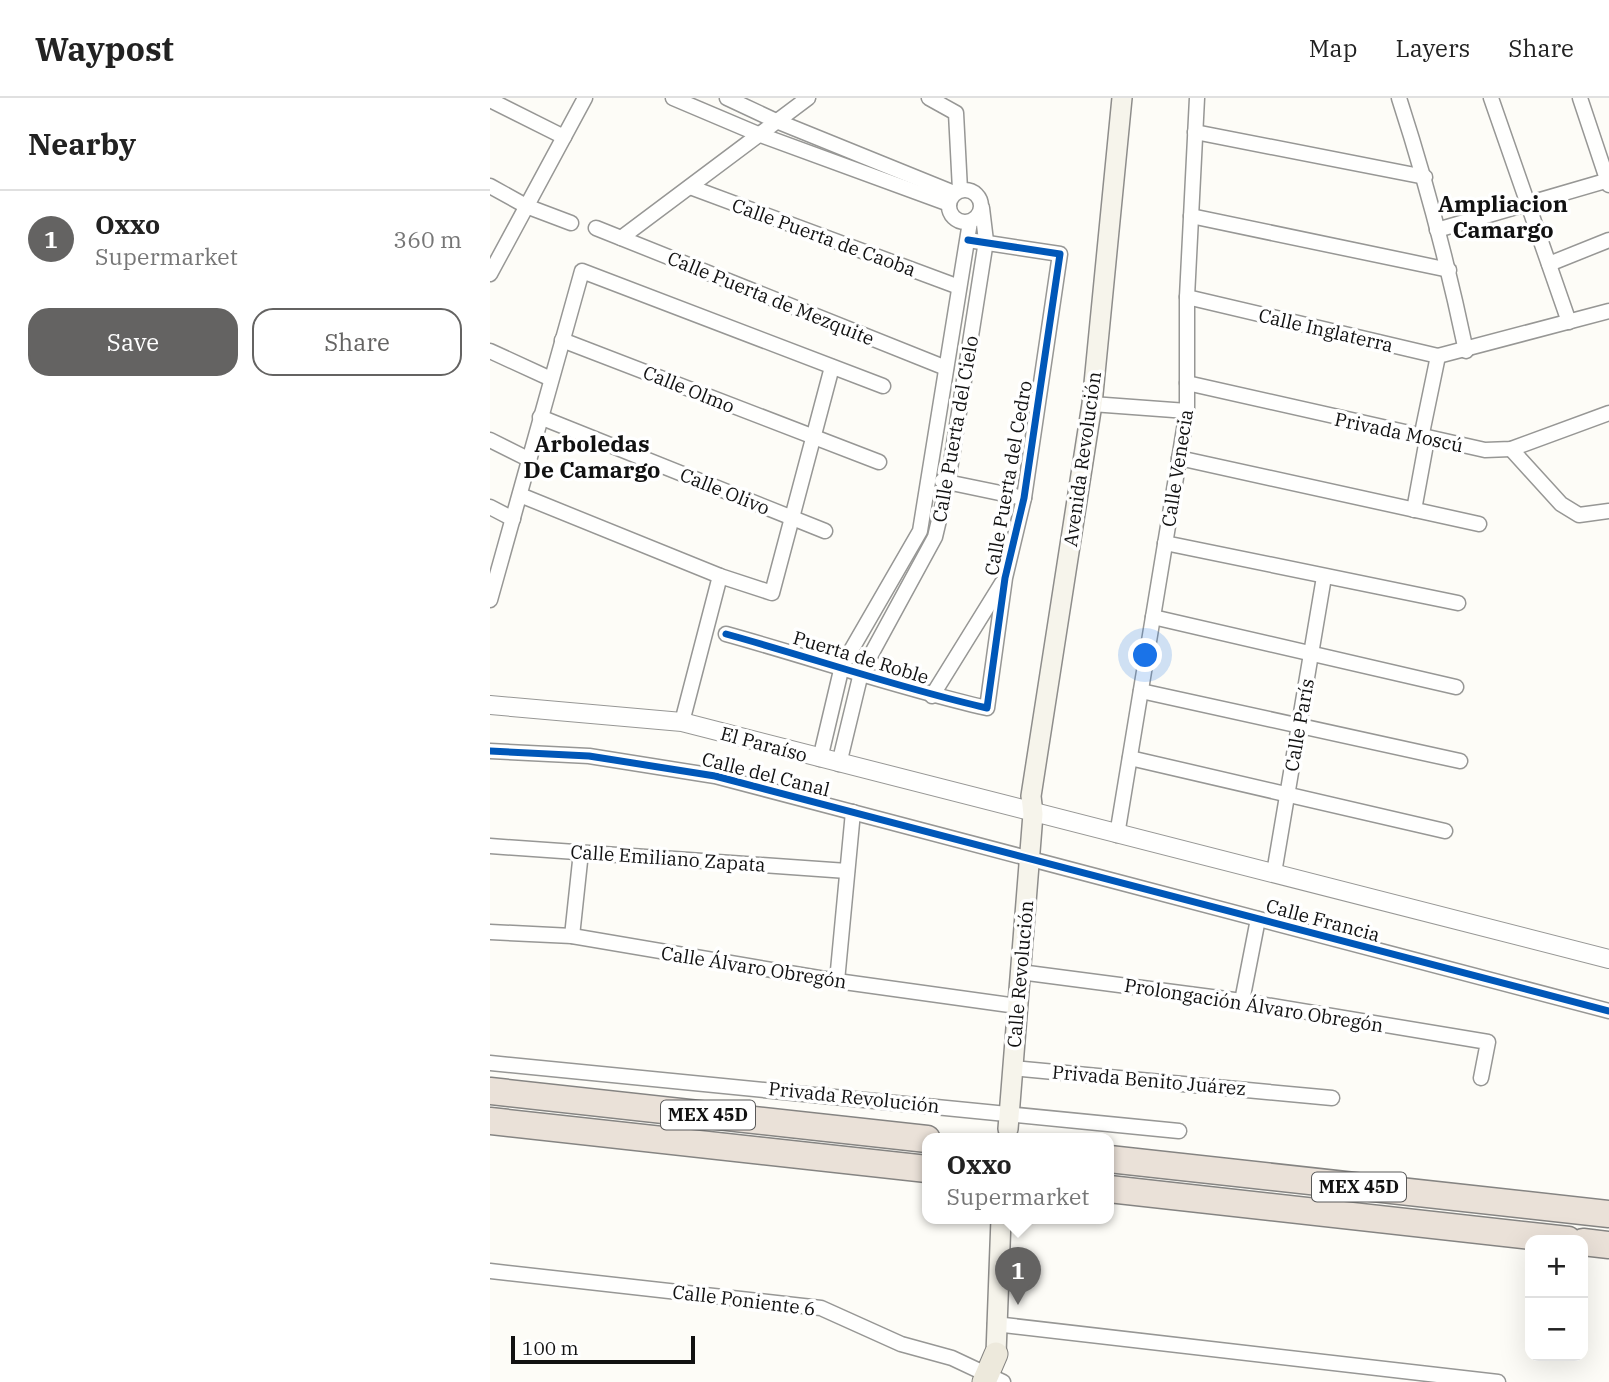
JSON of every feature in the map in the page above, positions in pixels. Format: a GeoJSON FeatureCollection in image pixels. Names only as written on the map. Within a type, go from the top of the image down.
{"type":"FeatureCollection","features":[{"type":"Feature","properties":{"kind":"highway","name":"MEX 45D"},"geometry":{"type":"LineString","coordinates":[[490,1091],[922,1138]]}},
{"type":"Feature","properties":{"kind":"highway","name":"MEX 45D"},"geometry":{"type":"LineString","coordinates":[[490,1121],[922,1168]]}},
{"type":"Feature","properties":{"kind":"highway","name":"MEX 45D"},"geometry":{"type":"LineString","coordinates":[[1114,1160],[1609,1214]]}},
{"type":"Feature","properties":{"kind":"highway","name":"MEX 45D"},"geometry":{"type":"LineString","coordinates":[[1114,1190],[1525,1235]]}},
{"type":"Feature","properties":{"kind":"highway"},"geometry":{"type":"LineString","coordinates":[[1588,1243],[1609,1245]]}},
{"type":"Feature","properties":{"kind":"main road","name":"Avenida Revolución"},"geometry":{"type":"LineString","coordinates":[[1033,817],[1031,796],[1092,404],[1122,98]]}},
{"type":"Feature","properties":{"kind":"main road","name":"Calle Revolución"},"geometry":{"type":"LineString","coordinates":[[1008,1121],[1033,817]]}},
{"type":"Feature","properties":{"kind":"main road"},"geometry":{"type":"LineString","coordinates":[[995,1380],[1001,1224]]}},
{"type":"Feature","properties":{"kind":"street"},"geometry":{"type":"LineString","coordinates":[[491,272],[585,98]]}},
{"type":"Feature","properties":{"kind":"street"},"geometry":{"type":"LineString","coordinates":[[673,98],[758,134],[955,196],[975,194],[982,208],[978,216],[970,222],[955,219],[955,196],[956,113],[929,98]]}},
{"type":"Feature","properties":{"kind":"street"},"geometry":{"type":"LineString","coordinates":[[727,98],[955,196]]}},
{"type":"Feature","properties":{"kind":"street"},"geometry":{"type":"LineString","coordinates":[[621,238],[774,120],[808,98]]}},
{"type":"Feature","properties":{"kind":"street","name":"Calle Venecia"},"geometry":{"type":"LineString","coordinates":[[1117,835],[1187,411],[1187,297],[1197,98]]}},
{"type":"Feature","properties":{"kind":"street"},"geometry":{"type":"LineString","coordinates":[[1399,98],[1425,177],[1466,351]]}},
{"type":"Feature","properties":{"kind":"street"},"geometry":{"type":"LineString","coordinates":[[1490,98],[1569,322]]}},
{"type":"Feature","properties":{"kind":"street"},"geometry":{"type":"LineString","coordinates":[[1437,230],[1608,182],[1580,98]]}},
{"type":"Feature","properties":{"kind":"street"},"geometry":{"type":"LineString","coordinates":[[490,100],[564,137]]}},
{"type":"Feature","properties":{"kind":"street"},"geometry":{"type":"LineString","coordinates":[[1195,132],[1425,177]]}},
{"type":"Feature","properties":{"kind":"street"},"geometry":{"type":"LineString","coordinates":[[490,187],[526,206],[571,223]]}},
{"type":"Feature","properties":{"kind":"street","name":"Calle Puerta de Caoba"},"geometry":{"type":"LineString","coordinates":[[690,187],[959,287]]}},
{"type":"Feature","properties":{"kind":"street","name":"Calle Puerta del Cielo"},"geometry":{"type":"LineString","coordinates":[[839,764],[861,673],[935,537],[948,482],[986,241],[982,208]]}},
{"type":"Feature","properties":{"kind":"street"},"geometry":{"type":"LineString","coordinates":[[1191,216],[1449,270]]}},
{"type":"Feature","properties":{"kind":"street","name":"Calle Puerta del Cielo"},"geometry":{"type":"LineString","coordinates":[[820,759],[842,666],[920,531],[970,222]]}},
{"type":"Feature","properties":{"kind":"street","name":"Calle Puerta de Mezquite"},"geometry":{"type":"LineString","coordinates":[[596,228],[946,368]]}},
{"type":"Feature","properties":{"kind":"street"},"geometry":{"type":"LineString","coordinates":[[968,240],[986,241]]}},
{"type":"Feature","properties":{"kind":"street"},"geometry":{"type":"LineString","coordinates":[[1549,264],[1609,240]]}},
{"type":"Feature","properties":{"kind":"street","name":"Calle Puerta del Cedro"},"geometry":{"type":"LineString","coordinates":[[986,241],[1060,254],[1024,498],[1005,579],[987,708]]}},
{"type":"Feature","properties":{"kind":"street"},"geometry":{"type":"LineString","coordinates":[[490,600],[582,271],[883,386]]}},
{"type":"Feature","properties":{"kind":"street","name":"Calle Inglaterra"},"geometry":{"type":"LineString","coordinates":[[1187,297],[1438,356],[1466,351],[1609,311]]}},
{"type":"Feature","properties":{"kind":"street","name":"Calle Olmo"},"geometry":{"type":"LineString","coordinates":[[562,340],[879,462]]}},
{"type":"Feature","properties":{"kind":"street"},"geometry":{"type":"LineString","coordinates":[[490,351],[551,379]]}},
{"type":"Feature","properties":{"kind":"street"},"geometry":{"type":"LineString","coordinates":[[1415,510],[1438,356]]}},
{"type":"Feature","properties":{"kind":"street"},"geometry":{"type":"LineString","coordinates":[[520,495],[720,576],[772,593],[832,367]]}},
{"type":"Feature","properties":{"kind":"street","name":"Privada Moscú"},"geometry":{"type":"LineString","coordinates":[[1187,383],[1485,450],[1511,449],[1609,413]]}},
{"type":"Feature","properties":{"kind":"street"},"geometry":{"type":"LineString","coordinates":[[1092,404],[1187,411]]}},
{"type":"Feature","properties":{"kind":"street","name":"Calle Olivo"},"geometry":{"type":"LineString","coordinates":[[540,417],[825,531]]}},
{"type":"Feature","properties":{"kind":"street"},"geometry":{"type":"LineString","coordinates":[[490,440],[528,459]]}},
{"type":"Feature","properties":{"kind":"street"},"geometry":{"type":"LineString","coordinates":[[1511,449],[1560,505],[1579,515],[1609,511]]}},
{"type":"Feature","properties":{"kind":"street"},"geometry":{"type":"LineString","coordinates":[[1180,458],[1479,524]]}},
{"type":"Feature","properties":{"kind":"street"},"geometry":{"type":"LineString","coordinates":[[930,479],[1024,498]]}},
{"type":"Feature","properties":{"kind":"street"},"geometry":{"type":"LineString","coordinates":[[490,507],[513,519]]}},
{"type":"Feature","properties":{"kind":"street"},"geometry":{"type":"LineString","coordinates":[[1166,543],[1458,603]]}},
{"type":"Feature","properties":{"kind":"street"},"geometry":{"type":"LineString","coordinates":[[682,722],[720,576]]}},
{"type":"Feature","properties":{"kind":"street","name":"Calle París"},"geometry":{"type":"LineString","coordinates":[[1274,873],[1324,577]]}},
{"type":"Feature","properties":{"kind":"street","name":"Calle Puerta del Cedro"},"geometry":{"type":"LineString","coordinates":[[932,696],[1005,579]]}},
{"type":"Feature","properties":{"kind":"street"},"geometry":{"type":"LineString","coordinates":[[1153,617],[1456,687]]}},
{"type":"Feature","properties":{"kind":"street","name":"Puerta de Roble"},"geometry":{"type":"LineString","coordinates":[[726,634],[842,666],[932,696],[987,708]]}},
{"type":"Feature","properties":{"kind":"street"},"geometry":{"type":"LineString","coordinates":[[1141,691],[1460,761]]}},
{"type":"Feature","properties":{"kind":"street","name":"El Paraíso"},"geometry":{"type":"LineString","coordinates":[[490,705],[682,722],[1033,817]]}},
{"type":"Feature","properties":{"kind":"street","name":"Calle del Canal"},"geometry":{"type":"LineString","coordinates":[[490,751],[589,756],[715,776],[853,813],[1029,855]]}},
{"type":"Feature","properties":{"kind":"street"},"geometry":{"type":"LineString","coordinates":[[1130,758],[1445,831]]}},
{"type":"Feature","properties":{"kind":"street"},"geometry":{"type":"LineString","coordinates":[[837,981],[853,813]]}},
{"type":"Feature","properties":{"kind":"street","name":"Calle Francia"},"geometry":{"type":"LineString","coordinates":[[1033,817],[1274,873],[1609,959]]}},
{"type":"Feature","properties":{"kind":"street","name":"Calle Emiliano Zapata"},"geometry":{"type":"LineString","coordinates":[[490,846],[847,871]]}},
{"type":"Feature","properties":{"kind":"street"},"geometry":{"type":"LineString","coordinates":[[572,936],[581,852]]}},
{"type":"Feature","properties":{"kind":"street","name":"Calle Francia"},"geometry":{"type":"LineString","coordinates":[[1029,855],[1609,1012]]}},
{"type":"Feature","properties":{"kind":"street"},"geometry":{"type":"LineString","coordinates":[[1242,1001],[1258,919]]}},
{"type":"Feature","properties":{"kind":"street","name":"Calle Álvaro Obregón"},"geometry":{"type":"LineString","coordinates":[[490,932],[572,936],[837,981],[1017,1006]]}},
{"type":"Feature","properties":{"kind":"street","name":"Prolongación Álvaro Obregón"},"geometry":{"type":"LineString","coordinates":[[1020,972],[1242,1001],[1488,1042],[1481,1078]]}},
{"type":"Feature","properties":{"kind":"street","name":"Privada Revolución"},"geometry":{"type":"LineString","coordinates":[[490,1063],[1008,1121],[1178,1131]]}},
{"type":"Feature","properties":{"kind":"street","name":"Privada Benito Juárez"},"geometry":{"type":"LineString","coordinates":[[1012,1068],[1332,1098]]}},
{"type":"Feature","properties":{"kind":"street","name":"Calle Poniente 6"},"geometry":{"type":"LineString","coordinates":[[490,1271],[821,1308],[901,1344],[952,1358],[995,1380]]}},
{"type":"Feature","properties":{"kind":"street"},"geometry":{"type":"LineString","coordinates":[[995,1324],[1498,1382]]}},
{"type":"Feature","properties":{"kind":"cycle path"},"geometry":{"type":"LineString","coordinates":[[726,634],[987,708],[1005,578],[1024,498],[1060,254],[968,240]]}},
{"type":"Feature","properties":{"kind":"cycle path"},"geometry":{"type":"LineString","coordinates":[[490,751],[589,756],[715,776],[1609,1011]]}},
{"type":"Feature","properties":{"kind":"place","name":"Oxxo"},"geometry":{"type":"Point","coordinates":[1018,1305]}},
{"type":"Feature","properties":{"kind":"district","name":"Ampliacion Camargo"},"geometry":{"type":"Point","coordinates":[1503,217]}},
{"type":"Feature","properties":{"kind":"district","name":"Arboledas De Camargo"},"geometry":{"type":"Point","coordinates":[592,457]}}]}
